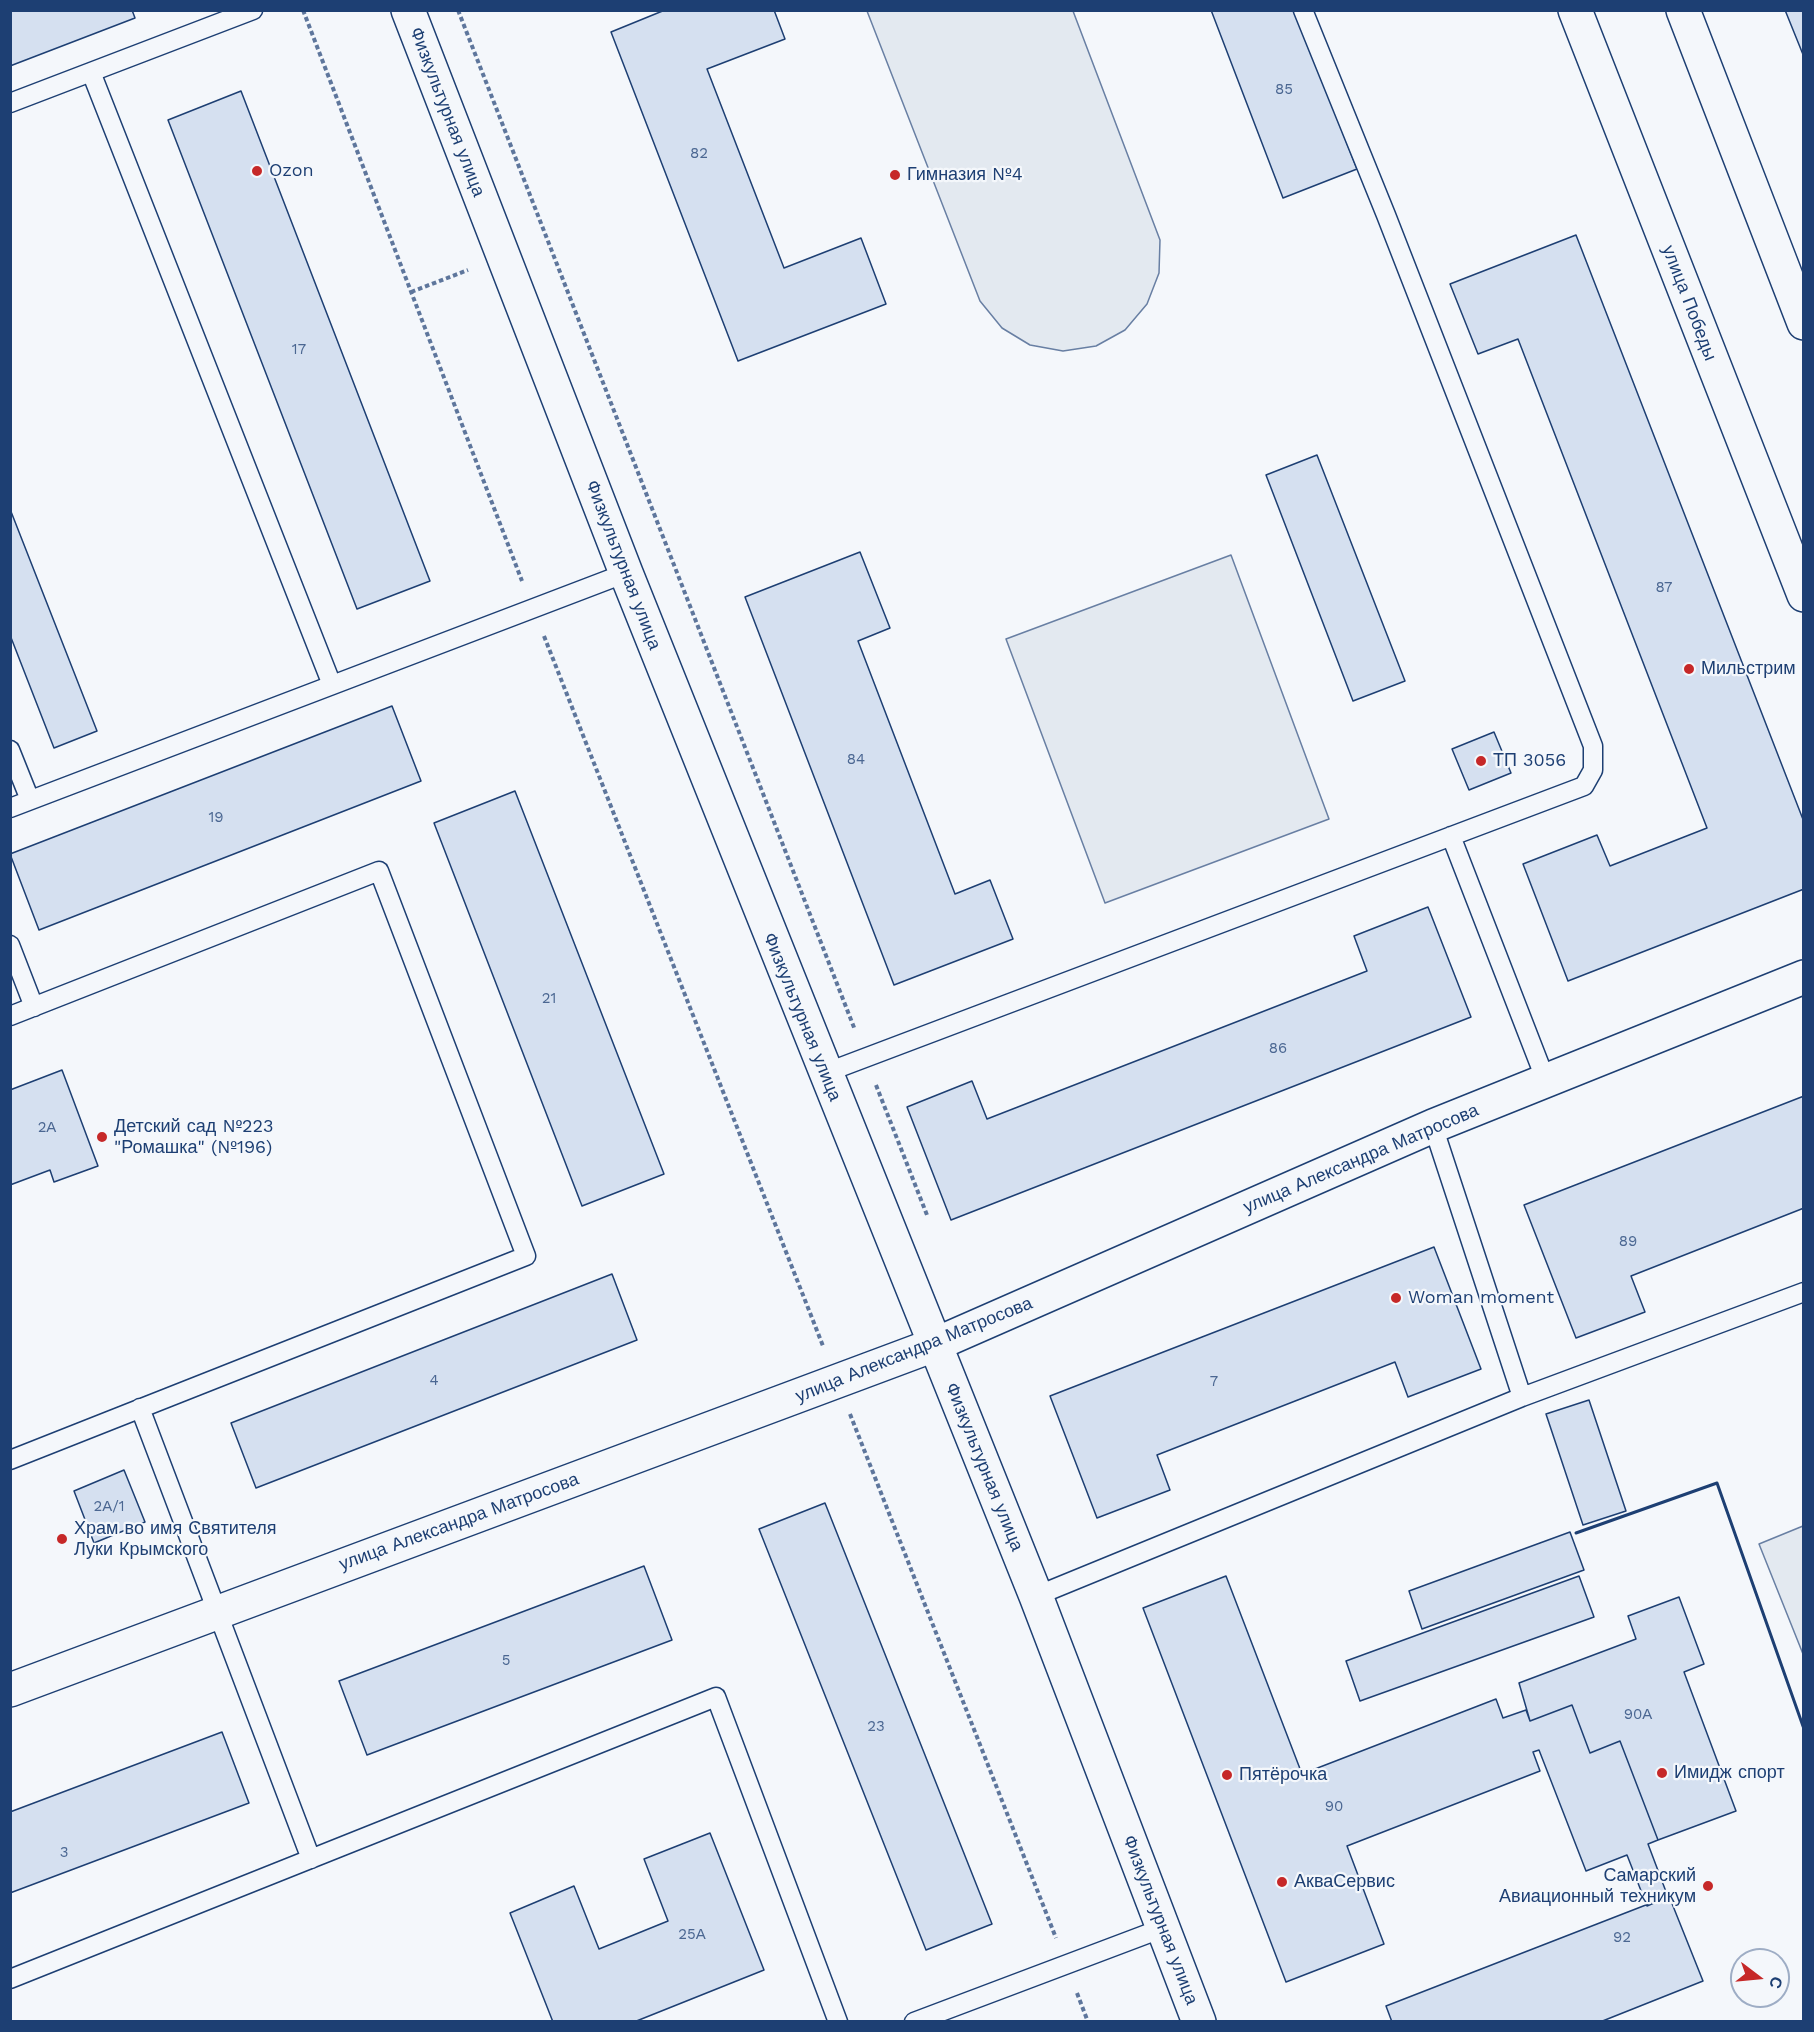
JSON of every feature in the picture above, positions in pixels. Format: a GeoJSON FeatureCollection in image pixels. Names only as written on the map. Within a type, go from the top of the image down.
{"type":"FeatureCollection","features":[{"type":"Feature","properties":{"kind":"street","name":"Физкультурная улица"},"geometry":{"type":"LineString","coordinates":[[408,10],[626,573],[1036,1596],[1199,2022]]}},
{"type":"Feature","properties":{"kind":"street","name":"улица Победы"},"geometry":{"type":"LineString","coordinates":[[1575,10],[1803,596]]}},
{"type":"Feature","properties":{"kind":"street"},"geometry":{"type":"LineString","coordinates":[[1683,10],[1803,324]]}},
{"type":"Feature","properties":{"kind":"street","name":"улица Александра Матросова"},"geometry":{"type":"LineString","coordinates":[[10,1690],[934,1345],[1433,1126],[1803,977]]}},
{"type":"Feature","properties":{"kind":"lane"},"geometry":{"type":"LineString","coordinates":[[10,103],[254,10]]}},
{"type":"Feature","properties":{"kind":"lane"},"geometry":{"type":"LineString","coordinates":[[825,1073],[1584,786],[1593,770],[1593,746],[1386,215],[1303,10]]}},
{"type":"Feature","properties":{"kind":"lane"},"geometry":{"type":"LineString","coordinates":[[91,72],[332,685]]}},
{"type":"Feature","properties":{"kind":"lane"},"geometry":{"type":"LineString","coordinates":[[10,808],[626,573]]}},
{"type":"Feature","properties":{"kind":"lane"},"geometry":{"type":"LineString","coordinates":[[10,750],[30,800]]}},
{"type":"Feature","properties":{"kind":"lane"},"geometry":{"type":"LineString","coordinates":[[1452,836],[1546,1081]]}},
{"type":"Feature","properties":{"kind":"lane"},"geometry":{"type":"LineString","coordinates":[[10,1016],[379,871],[526,1256],[10,1460]]}},
{"type":"Feature","properties":{"kind":"lane"},"geometry":{"type":"LineString","coordinates":[[10,945],[34,1006]]}},
{"type":"Feature","properties":{"kind":"lane"},"geometry":{"type":"LineString","coordinates":[[1433,1126],[1522,1397]]}},
{"type":"Feature","properties":{"kind":"lane"},"geometry":{"type":"LineString","coordinates":[[1036,1596],[1522,1397],[1803,1292]]}},
{"type":"Feature","properties":{"kind":"lane"},"geometry":{"type":"LineString","coordinates":[[140,1407],[311,1859]]}},
{"type":"Feature","properties":{"kind":"lane"},"geometry":{"type":"LineString","coordinates":[[10,1979],[716,1697],[838,2022]]}},
{"type":"Feature","properties":{"kind":"lane"},"geometry":{"type":"LineString","coordinates":[[914,2022],[1163,1928]]}},
{"type":"Feature","properties":{"kind":"path"},"geometry":{"type":"LineString","coordinates":[[303,10],[533,609],[1088,2022]]}},
{"type":"Feature","properties":{"kind":"path"},"geometry":{"type":"LineString","coordinates":[[458,10],[929,1221]]}},
{"type":"Feature","properties":{"kind":"shaded area"},"geometry":{"type":"Polygon","coordinates":[[[867,11],[1073,11],[1160,240],[1159,273],[1147,304],[1125,330],[1096,346],[1063,351],[1030,345],[1002,328],[980,301],[867,11]]]}},
{"type":"Feature","properties":{"kind":"shaded area"},"geometry":{"type":"Polygon","coordinates":[[[1231,555],[1329,819],[1105,903],[1006,639],[1231,555]]]}},
{"type":"Feature","properties":{"kind":"shaded area"},"geometry":{"type":"Polygon","coordinates":[[[1803,1526],[1803,1654],[1759,1544],[1803,1526]]]}},
{"type":"Feature","properties":{"kind":"building"},"geometry":{"type":"Polygon","coordinates":[[[10,10],[132,10],[135,18],[10,66],[10,10]]]}},
{"type":"Feature","properties":{"kind":"building"},"geometry":{"type":"Polygon","coordinates":[[[665,10],[774,10],[785,39],[707,69],[784,268],[861,238],[886,304],[738,361],[611,32],[665,10]]]}},
{"type":"Feature","properties":{"kind":"building"},"geometry":{"type":"Polygon","coordinates":[[[1211,10],[1295,10],[1357,169],[1283,198],[1211,10]]]}},
{"type":"Feature","properties":{"kind":"building"},"geometry":{"type":"Polygon","coordinates":[[[1785,10],[1804,10],[1804,57],[1785,10]]]}},
{"type":"Feature","properties":{"kind":"building"},"geometry":{"type":"Polygon","coordinates":[[[241,91],[430,581],[357,609],[168,120],[241,91]]]}},
{"type":"Feature","properties":{"kind":"building"},"geometry":{"type":"Polygon","coordinates":[[[1576,235],[1804,822],[1804,889],[1568,981],[1523,864],[1597,835],[1610,866],[1707,828],[1518,339],[1478,354],[1450,284],[1576,235]]]}},
{"type":"Feature","properties":{"kind":"building"},"geometry":{"type":"Polygon","coordinates":[[[1317,455],[1405,681],[1353,701],[1266,475],[1317,455]]]}},
{"type":"Feature","properties":{"kind":"building"},"geometry":{"type":"Polygon","coordinates":[[[10,509],[97,731],[54,748],[10,635],[10,509]]]}},
{"type":"Feature","properties":{"kind":"building"},"geometry":{"type":"Polygon","coordinates":[[[860,552],[890,628],[858,641],[955,894],[990,880],[1013,939],[894,985],[745,597],[860,552]]]}},
{"type":"Feature","properties":{"kind":"building"},"geometry":{"type":"Polygon","coordinates":[[[392,706],[421,781],[39,930],[10,854],[392,706]]]}},
{"type":"Feature","properties":{"kind":"building","name":"ТП 3056"},"geometry":{"type":"Polygon","coordinates":[[[1494,732],[1511,773],[1469,790],[1452,749],[1494,732]]]}},
{"type":"Feature","properties":{"kind":"building"},"geometry":{"type":"Polygon","coordinates":[[[515,791],[664,1174],[582,1206],[434,823],[515,791]]]}},
{"type":"Feature","properties":{"kind":"building"},"geometry":{"type":"Polygon","coordinates":[[[1428,907],[1471,1017],[951,1220],[907,1107],[972,1081],[987,1119],[1367,971],[1354,936],[1428,907]]]}},
{"type":"Feature","properties":{"kind":"building"},"geometry":{"type":"Polygon","coordinates":[[[62,1070],[98,1166],[54,1182],[50,1170],[10,1185],[10,1090],[62,1070]]]}},
{"type":"Feature","properties":{"kind":"building"},"geometry":{"type":"Polygon","coordinates":[[[1804,1096],[1804,1208],[1631,1276],[1645,1312],[1576,1338],[1524,1205],[1804,1096]]]}},
{"type":"Feature","properties":{"kind":"building"},"geometry":{"type":"Polygon","coordinates":[[[1434,1247],[1481,1369],[1408,1397],[1395,1362],[1157,1455],[1170,1490],[1097,1518],[1050,1396],[1434,1247]]]}},
{"type":"Feature","properties":{"kind":"building"},"geometry":{"type":"Polygon","coordinates":[[[612,1274],[637,1340],[256,1488],[231,1423],[612,1274]]]}},
{"type":"Feature","properties":{"kind":"building"},"geometry":{"type":"Polygon","coordinates":[[[1589,1400],[1626,1511],[1583,1525],[1546,1414],[1589,1400]]]}},
{"type":"Feature","properties":{"kind":"building","name":"Храм во имя Святителя Луки Крымского"},"geometry":{"type":"Polygon","coordinates":[[[124,1470],[145,1522],[94,1543],[74,1491],[124,1470]]]}},
{"type":"Feature","properties":{"kind":"building"},"geometry":{"type":"Polygon","coordinates":[[[825,1503],[992,1924],[926,1950],[759,1529],[825,1503]]]}},
{"type":"Feature","properties":{"kind":"building"},"geometry":{"type":"Polygon","coordinates":[[[1570,1532],[1584,1570],[1422,1629],[1409,1591],[1570,1532]]]}},
{"type":"Feature","properties":{"kind":"building"},"geometry":{"type":"Polygon","coordinates":[[[644,1566],[672,1640],[367,1755],[339,1681],[644,1566]]]}},
{"type":"Feature","properties":{"kind":"building"},"geometry":{"type":"Polygon","coordinates":[[[1226,1576],[1302,1774],[1496,1699],[1503,1718],[1526,1710],[1530,1721],[1572,1705],[1590,1753],[1620,1741],[1658,1840],[1648,1844],[1668,1897],[1647,1906],[1627,1855],[1586,1871],[1539,1750],[1533,1752],[1540,1771],[1347,1846],[1384,1944],[1286,1982],[1143,1608],[1226,1576]]]}},
{"type":"Feature","properties":{"kind":"building"},"geometry":{"type":"Polygon","coordinates":[[[1579,1576],[1594,1617],[1360,1701],[1346,1661],[1579,1576]]]}},
{"type":"Feature","properties":{"kind":"building"},"geometry":{"type":"Polygon","coordinates":[[[1679,1597],[1704,1664],[1684,1672],[1736,1811],[1658,1840],[1620,1741],[1590,1753],[1572,1705],[1530,1721],[1519,1683],[1636,1639],[1628,1616],[1679,1597]]]}},
{"type":"Feature","properties":{"kind":"building"},"geometry":{"type":"Polygon","coordinates":[[[222,1732],[249,1803],[10,1893],[10,1812],[222,1732]]]}},
{"type":"Feature","properties":{"kind":"building"},"geometry":{"type":"Polygon","coordinates":[[[710,1833],[764,1970],[634,2022],[553,2022],[510,1913],[574,1886],[599,1949],[668,1921],[644,1859],[710,1833]]]}},
{"type":"Feature","properties":{"kind":"building"},"geometry":{"type":"Polygon","coordinates":[[[1669,1896],[1703,1981],[1600,2022],[1392,2022],[1386,2006],[1669,1896]]]}},
{"type":"Feature","properties":{"kind":"wall"},"geometry":{"type":"LineString","coordinates":[[1576,1533],[1717,1483],[1804,1729]]}},
{"type":"Feature","properties":{"kind":"place","name":"Ozon"},"geometry":{"type":"Point","coordinates":[257,171]}},
{"type":"Feature","properties":{"kind":"place","name":"Гимназия №4"},"geometry":{"type":"Point","coordinates":[895,175]}},
{"type":"Feature","properties":{"kind":"place","name":"Мильстрим"},"geometry":{"type":"Point","coordinates":[1689,669]}},
{"type":"Feature","properties":{"kind":"place","name":"ТП 3056"},"geometry":{"type":"Point","coordinates":[1481,761]}},
{"type":"Feature","properties":{"kind":"place","name":"Детский сад №223 \"Ромашка\" (№196)"},"geometry":{"type":"Point","coordinates":[102,1137]}},
{"type":"Feature","properties":{"kind":"place","name":"Woman moment"},"geometry":{"type":"Point","coordinates":[1396,1298]}},
{"type":"Feature","properties":{"kind":"place","name":"Храм во имя Святителя Луки Крымского"},"geometry":{"type":"Point","coordinates":[62,1539]}},
{"type":"Feature","properties":{"kind":"place","name":"Имидж спорт"},"geometry":{"type":"Point","coordinates":[1662,1773]}},
{"type":"Feature","properties":{"kind":"place","name":"Пятёрочка"},"geometry":{"type":"Point","coordinates":[1227,1775]}},
{"type":"Feature","properties":{"kind":"place","name":"АкваСервис"},"geometry":{"type":"Point","coordinates":[1282,1882]}},
{"type":"Feature","properties":{"kind":"place","name":"Самарский Авиационный техникум"},"geometry":{"type":"Point","coordinates":[1708,1886]}}]}
